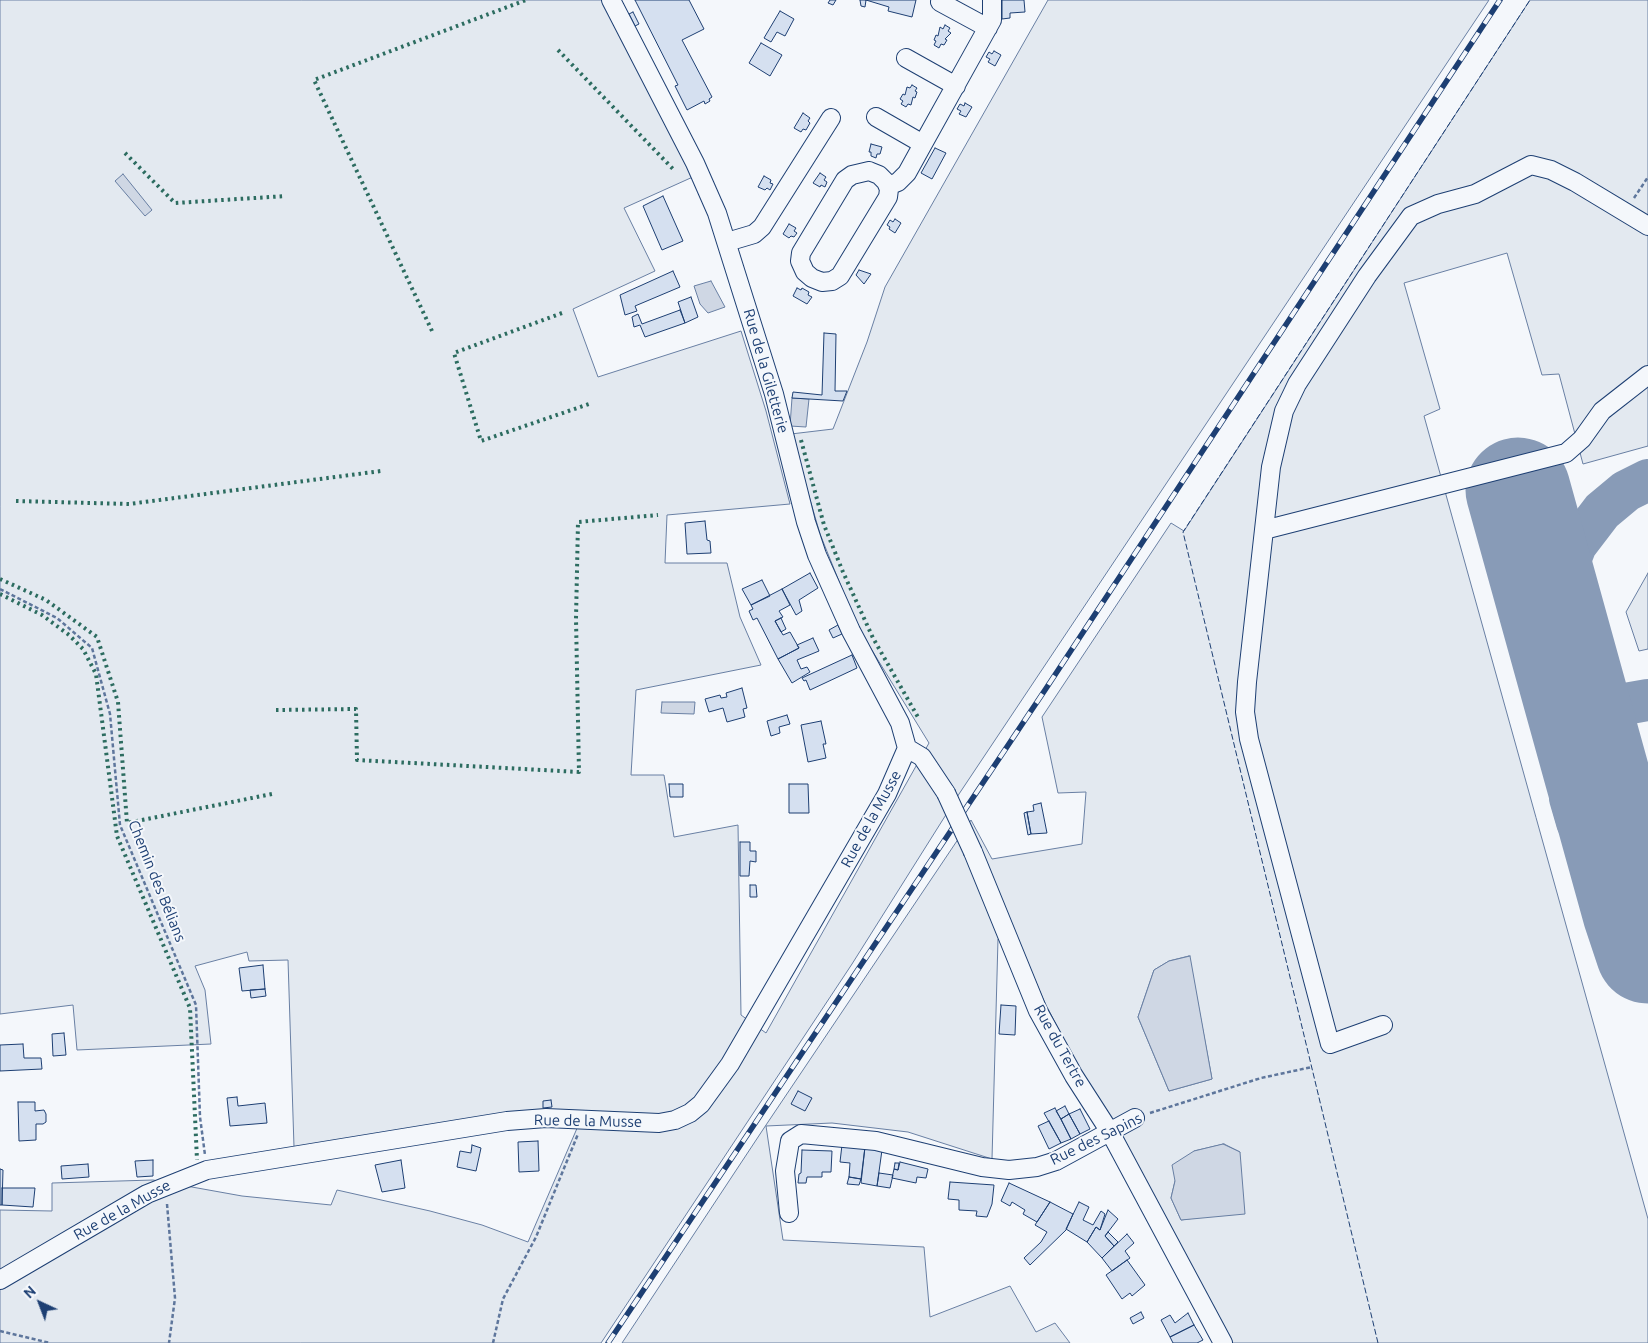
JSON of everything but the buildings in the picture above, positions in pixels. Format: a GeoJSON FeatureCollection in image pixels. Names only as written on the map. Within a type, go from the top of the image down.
{"type":"FeatureCollection","features":[{"type":"Feature","properties":{"kind":"street","name":"Rue de la Giletterie"},"geometry":{"type":"LineString","coordinates":[[611,0],[695,164],[717,213],[774,394],[806,522],[817,554],[850,631],[900,723],[907,748]]}},
{"type":"Feature","properties":{"kind":"street"},"geometry":{"type":"LineString","coordinates":[[888,186],[898,182],[907,172],[956,86],[992,20],[992,0]]}},
{"type":"Feature","properties":{"kind":"street"},"geometry":{"type":"LineString","coordinates":[[940,2],[988,28]]}},
{"type":"Feature","properties":{"kind":"street"},"geometry":{"type":"LineString","coordinates":[[906,58],[956,86]]}},
{"type":"Feature","properties":{"kind":"street"},"geometry":{"type":"LineString","coordinates":[[876,117],[923,144]]}},
{"type":"Feature","properties":{"kind":"street"},"geometry":{"type":"LineString","coordinates":[[727,242],[754,234],[762,227],[831,118]]}},
{"type":"Feature","properties":{"kind":"street"},"geometry":{"type":"LineString","coordinates":[[1383,1025],[1330,1044],[1249,739],[1245,712],[1247,682],[1271,467],[1284,411],[1297,384],[1367,276],[1411,216],[1438,204],[1475,194],[1531,165],[1552,170],[1648,226]]}},
{"type":"Feature","properties":{"kind":"street"},"geometry":{"type":"LineString","coordinates":[[869,171],[879,175],[888,186],[888,197],[840,276],[822,282],[812,278],[805,272],[800,261],[801,253],[845,180],[852,174],[869,171]]}},
{"type":"Feature","properties":{"kind":"street"},"geometry":{"type":"LineString","coordinates":[[1264,530],[1566,453],[1582,439],[1602,411],[1648,376]]}},
{"type":"Feature","properties":{"kind":"street","name":"Rue du Tertre"},"geometry":{"type":"LineString","coordinates":[[907,748],[922,758],[946,793],[973,852],[1038,1012],[1074,1076],[1110,1132],[1223,1343]]}},
{"type":"Feature","properties":{"kind":"street","name":"Rue de la Musse"},"geometry":{"type":"LineString","coordinates":[[0,1280],[166,1185],[207,1170],[508,1121],[546,1118],[659,1123],[675,1120],[701,1104],[730,1064],[887,794],[907,748]]}},
{"type":"Feature","properties":{"kind":"street","name":"Rue des Sapins"},"geometry":{"type":"LineString","coordinates":[[789,1213],[785,1171],[790,1141],[801,1134],[876,1140],[982,1167],[1009,1170],[1036,1168],[1056,1161],[1135,1118]]}},
{"type":"Feature","properties":{"kind":"path"},"geometry":{"type":"LineString","coordinates":[[1624,211],[1648,177]]}},
{"type":"Feature","properties":{"kind":"path","name":"Chemin des Bélians"},"geometry":{"type":"LineString","coordinates":[[0,589],[57,618],[92,648],[110,714],[120,825],[196,1005],[200,1117],[207,1170]]}},
{"type":"Feature","properties":{"kind":"path","name":"Rue des Sapins"},"geometry":{"type":"LineString","coordinates":[[1135,1118],[1261,1078],[1312,1067]]}},
{"type":"Feature","properties":{"kind":"path"},"geometry":{"type":"LineString","coordinates":[[493,1343],[503,1299],[536,1237],[583,1120]]}},
{"type":"Feature","properties":{"kind":"path"},"geometry":{"type":"LineString","coordinates":[[166,1185],[175,1298],[169,1343]]}},
{"type":"Feature","properties":{"kind":"path"},"geometry":{"type":"LineString","coordinates":[[0,1331],[50,1343]]}},
{"type":"Feature","properties":{"kind":"shaded area"},"geometry":{"type":"Polygon","coordinates":[[[0,0],[603,0],[695,176],[624,208],[655,271],[573,309],[598,377],[741,331],[766,411],[790,504],[667,515],[665,563],[727,563],[740,617],[761,665],[636,690],[631,775],[664,775],[674,837],[738,825],[741,1015],[766,1033],[929,743],[857,626],[820,534],[791,434],[833,429],[867,342],[885,287],[1048,0],[1489,0],[959,794],[852,964],[601,1343],[0,1343],[0,1210],[52,1211],[52,1183],[153,1180],[242,1196],[331,1205],[337,1190],[482,1225],[528,1242],[578,1126],[580,1111],[517,1113],[294,1147],[288,960],[249,961],[247,952],[195,966],[205,990],[211,1044],[77,1050],[73,1005],[0,1014],[0,0]]]}},
{"type":"Feature","properties":{"kind":"shaded area"},"geometry":{"type":"Polygon","coordinates":[[[1530,0],[1648,0],[1648,446],[1583,464],[1559,374],[1542,375],[1507,253],[1404,283],[1440,409],[1424,416],[1648,1219],[1648,1343],[1232,1343],[1080,1071],[1044,1001],[1014,931],[998,939],[992,1159],[908,1132],[832,1123],[766,1126],[783,1240],[924,1247],[930,1317],[1010,1286],[1036,1332],[1055,1323],[1070,1343],[622,1343],[766,1125],[971,820],[992,859],[1082,844],[1086,792],[1058,793],[1042,717],[1171,523],[1184,531],[1530,0]],[[1189,956],[1169,961],[1154,970],[1138,1017],[1169,1091],[1212,1079],[1189,956]],[[1224,1144],[1194,1151],[1175,1181],[1171,1198],[1181,1220],[1208,1216],[1240,1152],[1224,1144]]]}},
{"type":"Feature","properties":{"kind":"shaded area"},"geometry":{"type":"Polygon","coordinates":[[[123,174],[152,210],[145,216],[115,181],[123,174]]]}},
{"type":"Feature","properties":{"kind":"shaded area"},"geometry":{"type":"Polygon","coordinates":[[[711,281],[725,307],[708,313],[700,304],[694,286],[711,281]]]}},
{"type":"Feature","properties":{"kind":"shaded area"},"geometry":{"type":"Polygon","coordinates":[[[792,398],[809,399],[806,427],[790,426],[792,398]]]}},
{"type":"Feature","properties":{"kind":"shaded area"},"geometry":{"type":"Polygon","coordinates":[[[1648,573],[1648,649],[1639,651],[1626,612],[1648,573]]]}},
{"type":"Feature","properties":{"kind":"shaded area"},"geometry":{"type":"Polygon","coordinates":[[[662,702],[695,702],[694,714],[661,713],[662,702]]]}},
{"type":"Feature","properties":{"kind":"shaded area"},"geometry":{"type":"Polygon","coordinates":[[[1190,956],[1212,1079],[1169,1091],[1138,1017],[1154,970],[1169,961],[1190,956]]]}},
{"type":"Feature","properties":{"kind":"shaded area"},"geometry":{"type":"Polygon","coordinates":[[[1223,1144],[1240,1152],[1245,1214],[1181,1220],[1171,1198],[1175,1181],[1172,1165],[1194,1151],[1223,1144]]]}},
{"type":"Feature","properties":{"kind":"taxiway"},"geometry":{"type":"LineString","coordinates":[[1565,659],[1561,631],[1560,601],[1564,576],[1576,545],[1602,511],[1626,491],[1648,480]]}},
{"type":"Feature","properties":{"kind":"taxiway"},"geometry":{"type":"LineString","coordinates":[[1622,866],[1608,859],[1590,842],[1577,822],[1570,798],[1571,774],[1576,752],[1591,729],[1608,713],[1625,704],[1648,700]]}},
{"type":"Feature","properties":{"kind":"taxiway"},"geometry":{"type":"LineString","coordinates":[[1648,897],[1648,944]]}},
{"type":"Feature","properties":{"kind":"runway"},"geometry":{"type":"LineString","coordinates":[[1518,490],[1635,912],[1648,951]]}},
{"type":"Feature","properties":{"kind":"railway"},"geometry":{"type":"LineString","coordinates":[[608,1343],[1045,690],[1500,0]]}},
{"type":"Feature","properties":{"kind":"hedge"},"geometry":{"type":"LineString","coordinates":[[432,331],[314,80],[526,0]]}},
{"type":"Feature","properties":{"kind":"hedge"},"geometry":{"type":"LineString","coordinates":[[558,50],[673,169]]}},
{"type":"Feature","properties":{"kind":"hedge"},"geometry":{"type":"LineString","coordinates":[[125,153],[175,203],[286,196]]}},
{"type":"Feature","properties":{"kind":"hedge"},"geometry":{"type":"LineString","coordinates":[[562,313],[454,353],[481,441],[589,404]]}},
{"type":"Feature","properties":{"kind":"hedge"},"geometry":{"type":"LineString","coordinates":[[801,440],[824,525],[843,572],[873,638],[919,719]]}},
{"type":"Feature","properties":{"kind":"hedge"},"geometry":{"type":"LineString","coordinates":[[16,501],[129,504],[381,471]]}},
{"type":"Feature","properties":{"kind":"hedge"},"geometry":{"type":"LineString","coordinates":[[276,710],[356,709],[357,760],[579,772],[576,619],[578,522],[658,515]]}},
{"type":"Feature","properties":{"kind":"hedge"},"geometry":{"type":"LineString","coordinates":[[0,579],[46,600],[97,637],[118,702],[127,823],[272,794]]}},
{"type":"Feature","properties":{"kind":"hedge"},"geometry":{"type":"LineString","coordinates":[[0,594],[42,615],[69,635],[83,649],[96,674],[117,836],[190,1008],[197,1160]]}},
{"type":"Feature","properties":{"kind":"fence"},"geometry":{"type":"LineString","coordinates":[[1378,1343],[1183,532],[1530,0]]}}]}
